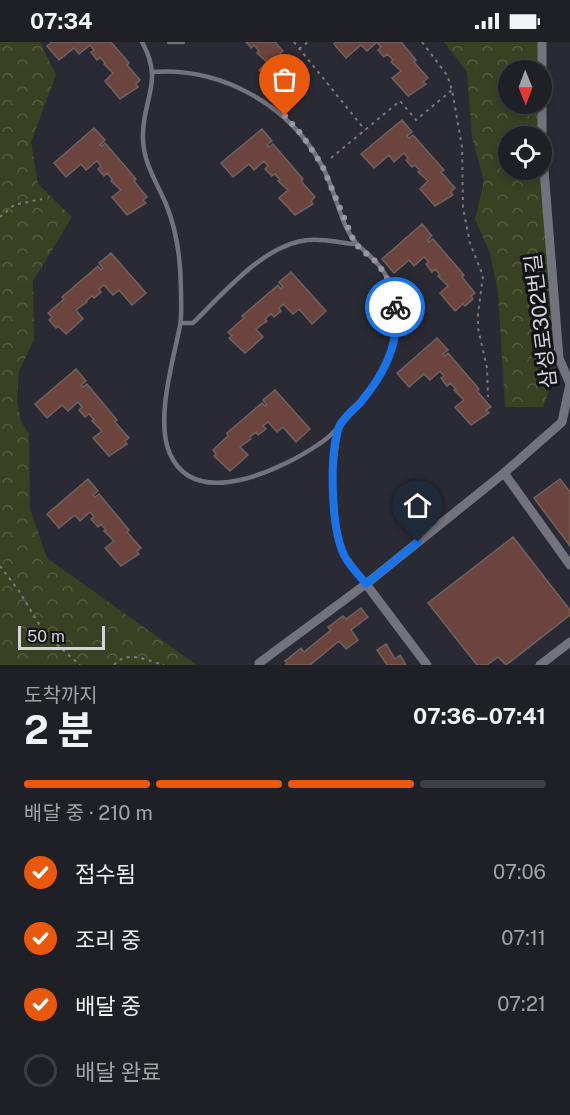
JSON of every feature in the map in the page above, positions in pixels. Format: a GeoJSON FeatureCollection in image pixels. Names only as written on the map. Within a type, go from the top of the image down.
{"type":"FeatureCollection","features":[{"type":"Feature","properties":{"kind":"street","name":"삼성로302번길"},"geometry":{"type":"LineString","coordinates":[[259,665],[366,584],[504,473],[566,419],[570,384],[559,358],[542,145],[543,42]]}},
{"type":"Feature","properties":{"kind":"street"},"geometry":{"type":"LineString","coordinates":[[504,473],[570,565]]}},
{"type":"Feature","properties":{"kind":"street"},"geometry":{"type":"LineString","coordinates":[[366,584],[427,665]]}},
{"type":"Feature","properties":{"kind":"street"},"geometry":{"type":"LineString","coordinates":[[540,665],[570,642]]}},
{"type":"Feature","properties":{"kind":"lane"},"geometry":{"type":"LineString","coordinates":[[142,42],[151,61],[152,72],[152,84],[143,129],[143,144],[151,174],[166,205],[180,259],[181,323],[166,398],[166,436],[169,452],[177,467],[191,477],[209,482],[228,483],[256,477],[292,460],[322,442],[340,426],[369,392],[388,360],[396,338],[396,315],[392,294],[386,275],[375,261],[355,244],[322,165],[302,135],[285,116],[260,98],[225,82],[172,71],[152,72]]}},
{"type":"Feature","properties":{"kind":"lane"},"geometry":{"type":"LineString","coordinates":[[169,42],[183,42]]}},
{"type":"Feature","properties":{"kind":"lane"},"geometry":{"type":"LineString","coordinates":[[181,323],[193,323],[261,259],[286,246],[308,240],[355,244]]}},
{"type":"Feature","properties":{"kind":"lane"},"geometry":{"type":"LineString","coordinates":[[340,426],[334,459],[333,489],[338,537],[344,555],[366,584]]}},
{"type":"Feature","properties":{"kind":"path"},"geometry":{"type":"LineString","coordinates":[[294,42],[364,130]]}},
{"type":"Feature","properties":{"kind":"path"},"geometry":{"type":"LineString","coordinates":[[299,49],[308,42]]}},
{"type":"Feature","properties":{"kind":"path"},"geometry":{"type":"LineString","coordinates":[[422,42],[447,75],[452,90],[462,147],[463,208],[470,243],[483,276],[478,328],[487,368],[488,397]]}},
{"type":"Feature","properties":{"kind":"path"},"geometry":{"type":"LineString","coordinates":[[331,158],[400,101],[416,120],[452,90]]}},
{"type":"Feature","properties":{"kind":"path"},"geometry":{"type":"LineString","coordinates":[[0,217],[14,205],[42,199]]}},
{"type":"Feature","properties":{"kind":"path"},"geometry":{"type":"LineString","coordinates":[[0,566],[19,591],[45,634],[80,665]]}},
{"type":"Feature","properties":{"kind":"path"},"geometry":{"type":"LineString","coordinates":[[114,665],[117,661],[136,656],[164,665]]}},
{"type":"Feature","properties":{"kind":"green space"},"geometry":{"type":"Polygon","coordinates":[[[0,42],[40,42],[56,75],[31,142],[38,184],[72,217],[33,281],[34,340],[19,371],[17,401],[21,421],[29,434],[30,509],[47,558],[197,665],[0,665],[0,42]]]}},
{"type":"Feature","properties":{"kind":"green space"},"geometry":{"type":"Polygon","coordinates":[[[444,42],[539,42],[539,60],[498,60],[498,114],[538,114],[539,126],[498,126],[498,180],[542,180],[555,375],[543,407],[505,407],[498,293],[490,253],[475,219],[484,181],[472,137],[467,72],[444,42]]]}},
{"type":"Feature","properties":{"kind":"building"},"geometry":{"type":"Polygon","coordinates":[[[52,42],[111,42],[140,80],[136,84],[138,87],[120,99],[105,81],[113,73],[100,57],[97,60],[91,52],[94,50],[90,45],[79,54],[74,48],[59,60],[47,46],[52,42]]]}},
{"type":"Feature","properties":{"kind":"building"},"geometry":{"type":"Polygon","coordinates":[[[246,42],[275,42],[283,51],[280,53],[294,69],[290,73],[292,75],[274,87],[259,70],[267,62],[257,53],[259,51],[254,45],[251,48],[246,42]]]}},
{"type":"Feature","properties":{"kind":"building"},"geometry":{"type":"Polygon","coordinates":[[[336,42],[377,42],[367,51],[361,45],[346,58],[334,44],[336,42]]]}},
{"type":"Feature","properties":{"kind":"building"},"geometry":{"type":"Polygon","coordinates":[[[377,42],[401,42],[428,78],[423,82],[426,84],[408,96],[392,78],[401,71],[391,62],[393,60],[387,54],[384,57],[378,50],[381,47],[377,42]]]}},
{"type":"Feature","properties":{"kind":"building"},"geometry":{"type":"Polygon","coordinates":[[[402,120],[412,132],[407,136],[409,138],[413,135],[444,170],[441,172],[455,188],[451,192],[453,195],[435,206],[420,189],[428,181],[418,172],[420,171],[415,165],[412,167],[406,160],[408,158],[404,153],[394,162],[389,155],[374,168],[361,154],[402,120]]]}},
{"type":"Feature","properties":{"kind":"building"},"geometry":{"type":"Polygon","coordinates":[[[94,128],[105,140],[100,145],[105,143],[136,179],[134,181],[147,197],[143,200],[146,203],[127,215],[112,197],[121,190],[111,181],[107,173],[104,176],[98,169],[101,166],[97,161],[86,170],[81,164],[66,177],[54,163],[94,128]]]}},
{"type":"Feature","properties":{"kind":"building"},"geometry":{"type":"Polygon","coordinates":[[[262,129],[272,141],[267,145],[269,147],[273,144],[315,197],[311,201],[313,204],[295,215],[279,198],[288,190],[278,181],[280,180],[275,174],[272,176],[265,169],[268,166],[264,161],[254,170],[249,164],[233,177],[221,163],[262,129]]]}},
{"type":"Feature","properties":{"kind":"building"},"geometry":{"type":"Polygon","coordinates":[[[422,224],[432,236],[429,242],[433,239],[464,275],[462,277],[475,293],[471,296],[473,299],[455,311],[440,293],[448,286],[438,276],[440,275],[435,269],[432,272],[426,264],[429,262],[424,257],[414,266],[409,260],[394,273],[382,259],[422,224]]]}},
{"type":"Feature","properties":{"kind":"building"},"geometry":{"type":"Polygon","coordinates":[[[111,253],[146,293],[132,305],[119,290],[113,295],[104,285],[99,289],[101,292],[94,298],[92,296],[76,310],[83,319],[66,334],[58,326],[56,328],[49,320],[52,317],[48,313],[64,299],[62,297],[98,266],[101,270],[103,268],[99,263],[111,253]]]}},
{"type":"Feature","properties":{"kind":"building"},"geometry":{"type":"Polygon","coordinates":[[[291,272],[326,311],[312,324],[299,309],[293,314],[283,304],[279,308],[281,311],[274,317],[271,314],[265,319],[267,321],[256,329],[263,337],[245,353],[229,338],[232,336],[228,332],[244,318],[242,316],[278,285],[281,289],[283,287],[279,282],[291,272]]]}},
{"type":"Feature","properties":{"kind":"building"},"geometry":{"type":"Polygon","coordinates":[[[437,338],[448,350],[443,354],[445,356],[448,353],[479,389],[477,391],[491,407],[486,410],[489,413],[471,425],[455,407],[464,400],[450,383],[447,386],[441,378],[444,376],[440,371],[430,380],[424,374],[409,387],[397,373],[437,338]]]}},
{"type":"Feature","properties":{"kind":"building"},"geometry":{"type":"Polygon","coordinates":[[[76,369],[86,381],[81,385],[83,387],[87,384],[129,438],[125,441],[127,444],[109,456],[93,438],[102,431],[92,421],[94,420],[89,414],[85,417],[79,410],[82,407],[78,402],[68,411],[62,405],[47,418],[35,404],[76,369]]]}},
{"type":"Feature","properties":{"kind":"building"},"geometry":{"type":"Polygon","coordinates":[[[275,390],[310,429],[296,442],[283,427],[277,432],[268,422],[263,426],[266,429],[258,435],[256,432],[240,447],[248,455],[230,471],[214,456],[216,454],[213,450],[228,436],[227,433],[262,403],[267,405],[263,400],[275,390]]]}},
{"type":"Feature","properties":{"kind":"building"},"geometry":{"type":"Polygon","coordinates":[[[88,479],[98,491],[93,495],[95,497],[99,494],[141,548],[137,551],[139,554],[121,566],[105,548],[114,541],[104,531],[106,530],[101,524],[98,527],[91,519],[94,517],[90,512],[80,521],[75,515],[59,528],[47,514],[88,479]]]}},
{"type":"Feature","properties":{"kind":"building"},"geometry":{"type":"Polygon","coordinates":[[[560,479],[570,492],[570,546],[534,498],[560,479]]]}},
{"type":"Feature","properties":{"kind":"building"},"geometry":{"type":"Polygon","coordinates":[[[513,537],[570,610],[570,615],[506,665],[498,657],[487,665],[477,665],[428,603],[513,537]]]}},
{"type":"Feature","properties":{"kind":"building"},"geometry":{"type":"Polygon","coordinates":[[[361,608],[368,617],[351,630],[358,640],[346,649],[339,641],[310,665],[285,665],[287,663],[285,661],[301,648],[304,652],[331,630],[328,627],[343,616],[346,619],[361,608]]]}},
{"type":"Feature","properties":{"kind":"building"},"geometry":{"type":"Polygon","coordinates":[[[386,644],[395,659],[400,655],[406,665],[387,665],[377,650],[386,644]]]}},
{"type":"Feature","properties":{"kind":"way so far"},"geometry":{"type":"LineString","coordinates":[[285,116],[302,135],[322,165],[355,244],[375,261],[386,275],[395,307]]}},
{"type":"Feature","properties":{"kind":"route"},"geometry":{"type":"LineString","coordinates":[[395,307],[396,338],[388,360],[369,392],[340,426],[334,459],[335,515],[338,537],[344,555],[366,584],[418,542]]}}]}
